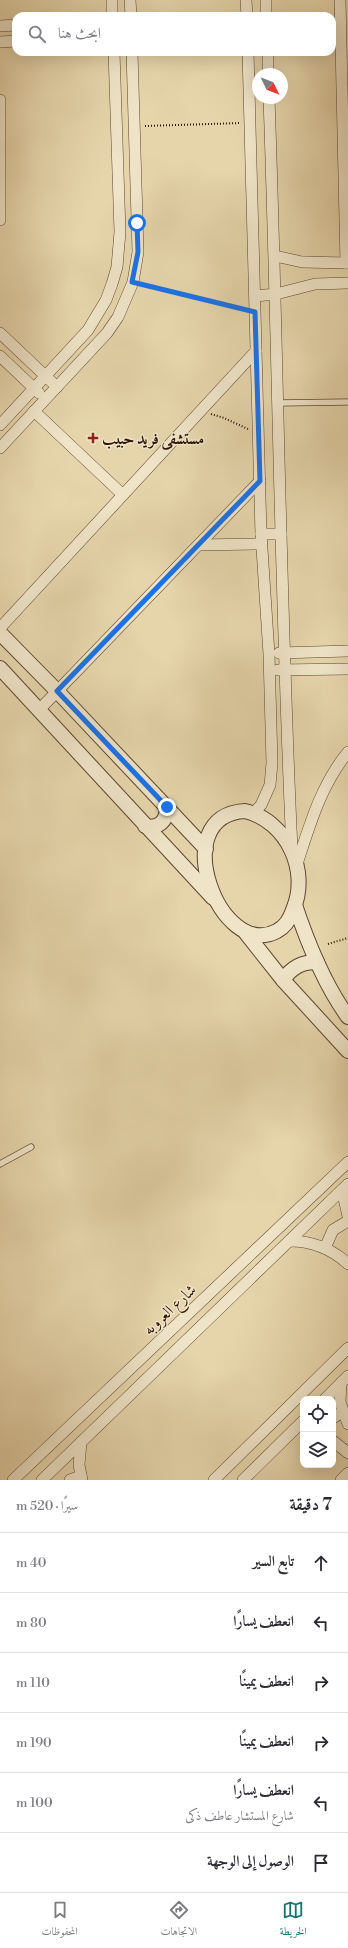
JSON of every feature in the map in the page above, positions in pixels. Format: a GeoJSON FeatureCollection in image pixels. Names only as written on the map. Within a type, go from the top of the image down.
{"type":"FeatureCollection","features":[{"type":"Feature","properties":{"kind":"street"},"geometry":{"type":"LineString","coordinates":[[112,0],[112,12]]}},
{"type":"Feature","properties":{"kind":"street"},"geometry":{"type":"LineString","coordinates":[[130,0],[131,12]]}},
{"type":"Feature","properties":{"kind":"street"},"geometry":{"type":"LineString","coordinates":[[246,0],[247,12]]}},
{"type":"Feature","properties":{"kind":"street"},"geometry":{"type":"LineString","coordinates":[[266,0],[266,12]]}},
{"type":"Feature","properties":{"kind":"street"},"geometry":{"type":"LineString","coordinates":[[275,256],[302,262],[347,263],[344,22],[340,0]]}},
{"type":"Feature","properties":{"kind":"street"},"geometry":{"type":"LineString","coordinates":[[0,26],[12,25]]}},
{"type":"Feature","properties":{"kind":"street"},"geometry":{"type":"LineString","coordinates":[[0,42],[12,41]]}},
{"type":"Feature","properties":{"kind":"street"},"geometry":{"type":"LineString","coordinates":[[0,425],[80,339],[98,316],[106,300],[117,267],[120,232],[114,56]]}},
{"type":"Feature","properties":{"kind":"street"},"geometry":{"type":"LineString","coordinates":[[0,448],[107,333],[118,317],[132,282],[138,238],[132,56]]}},
{"type":"Feature","properties":{"kind":"street"},"geometry":{"type":"LineString","coordinates":[[248,56],[261,539],[269,654],[272,774],[266,795],[254,814]]}},
{"type":"Feature","properties":{"kind":"street"},"geometry":{"type":"LineString","coordinates":[[268,56],[268,68]]}},
{"type":"Feature","properties":{"kind":"street"},"geometry":{"type":"LineString","coordinates":[[0,100],[0,220]]}},
{"type":"Feature","properties":{"kind":"street"},"geometry":{"type":"LineString","coordinates":[[245,932],[257,936],[270,935],[281,929],[290,918],[295,905],[299,877],[297,864],[292,850],[288,774],[275,256],[269,104]]}},
{"type":"Feature","properties":{"kind":"street"},"geometry":{"type":"LineString","coordinates":[[254,296],[276,294],[315,284],[348,283]]}},
{"type":"Feature","properties":{"kind":"street"},"geometry":{"type":"LineString","coordinates":[[0,333],[57,387]]}},
{"type":"Feature","properties":{"kind":"street"},"geometry":{"type":"LineString","coordinates":[[0,628],[256,351]]}},
{"type":"Feature","properties":{"kind":"street"},"geometry":{"type":"LineString","coordinates":[[0,356],[46,400]]}},
{"type":"Feature","properties":{"kind":"street"},"geometry":{"type":"LineString","coordinates":[[34,411],[123,495]]}},
{"type":"Feature","properties":{"kind":"street"},"geometry":{"type":"LineString","coordinates":[[38,710],[260,481]]}},
{"type":"Feature","properties":{"kind":"street"},"geometry":{"type":"LineString","coordinates":[[199,544],[261,539],[281,534]]}},
{"type":"Feature","properties":{"kind":"street"},"geometry":{"type":"LineString","coordinates":[[0,633],[57,691],[206,849]]}},
{"type":"Feature","properties":{"kind":"street"},"geometry":{"type":"LineString","coordinates":[[269,654],[348,651]]}},
{"type":"Feature","properties":{"kind":"street"},"geometry":{"type":"LineString","coordinates":[[0,668],[218,904],[230,920],[245,932],[282,980],[348,1051]]}},
{"type":"Feature","properties":{"kind":"street"},"geometry":{"type":"LineString","coordinates":[[269,671],[348,669]]}},
{"type":"Feature","properties":{"kind":"street"},"geometry":{"type":"LineString","coordinates":[[297,864],[318,800],[339,763],[348,752]]}},
{"type":"Feature","properties":{"kind":"street"},"geometry":{"type":"LineString","coordinates":[[272,774],[275,777],[282,778],[288,774]]}},
{"type":"Feature","properties":{"kind":"street"},"geometry":{"type":"LineString","coordinates":[[145,826],[151,827],[162,823],[165,819],[167,807]]}},
{"type":"Feature","properties":{"kind":"street"},"geometry":{"type":"LineString","coordinates":[[218,904],[210,887],[206,868],[206,849],[210,829],[225,815],[235,812],[254,814],[275,827],[292,850]]}},
{"type":"Feature","properties":{"kind":"street"},"geometry":{"type":"LineString","coordinates":[[295,905],[317,962],[329,988],[348,1017]]}},
{"type":"Feature","properties":{"kind":"street"},"geometry":{"type":"LineString","coordinates":[[282,980],[287,973],[297,966],[317,962]]}},
{"type":"Feature","properties":{"kind":"street","name":"شارع العروبه"},"geometry":{"type":"LineString","coordinates":[[13,1480],[348,1162]]}},
{"type":"Feature","properties":{"kind":"street"},"geometry":{"type":"LineString","coordinates":[[345,1187],[348,1216]]}},
{"type":"Feature","properties":{"kind":"street"},"geometry":{"type":"LineString","coordinates":[[42,1480],[345,1187]]}},
{"type":"Feature","properties":{"kind":"street"},"geometry":{"type":"LineString","coordinates":[[325,1248],[333,1230],[348,1221]]}},
{"type":"Feature","properties":{"kind":"street"},"geometry":{"type":"LineString","coordinates":[[289,1241],[308,1242],[325,1248],[348,1264]]}},
{"type":"Feature","properties":{"kind":"street"},"geometry":{"type":"LineString","coordinates":[[214,1480],[348,1348]]}},
{"type":"Feature","properties":{"kind":"street"},"geometry":{"type":"LineString","coordinates":[[142,1356],[156,1370]]}},
{"type":"Feature","properties":{"kind":"street"},"geometry":{"type":"LineString","coordinates":[[328,1396],[345,1380]]}},
{"type":"Feature","properties":{"kind":"street"},"geometry":{"type":"LineString","coordinates":[[345,1380],[338,1415],[348,1424]]}},
{"type":"Feature","properties":{"kind":"street"},"geometry":{"type":"LineString","coordinates":[[243,1480],[300,1427]]}},
{"type":"Feature","properties":{"kind":"street"},"geometry":{"type":"LineString","coordinates":[[70,1480],[82,1478],[80,1453],[81,1442]]}},
{"type":"Feature","properties":{"kind":"street"},"geometry":{"type":"LineString","coordinates":[[336,1444],[348,1453]]}},
{"type":"Feature","properties":{"kind":"street"},"geometry":{"type":"LineString","coordinates":[[341,1480],[348,1473]]}},
{"type":"Feature","properties":{"kind":"lane"},"geometry":{"type":"LineString","coordinates":[[278,403],[348,402]]}},
{"type":"Feature","properties":{"kind":"lane"},"geometry":{"type":"LineString","coordinates":[[0,1164],[31,1147]]}},
{"type":"Feature","properties":{"kind":"path"},"geometry":{"type":"LineString","coordinates":[[134,126],[250,123]]}},
{"type":"Feature","properties":{"kind":"path"},"geometry":{"type":"LineString","coordinates":[[132,282],[255,312]]}},
{"type":"Feature","properties":{"kind":"path"},"geometry":{"type":"LineString","coordinates":[[199,413],[224,418],[259,436]]}},
{"type":"Feature","properties":{"kind":"path"},"geometry":{"type":"LineString","coordinates":[[328,944],[348,938]]}},
{"type":"Feature","properties":{"kind":"place","name":"مستشفى فريد حبيب"},"geometry":{"type":"Point","coordinates":[93,438]}},
{"type":"Feature","properties":{"kind":"route"},"geometry":{"type":"LineString","coordinates":[[137,223],[138,252],[132,282],[255,312],[260,481],[57,691],[167,807]]}}]}
